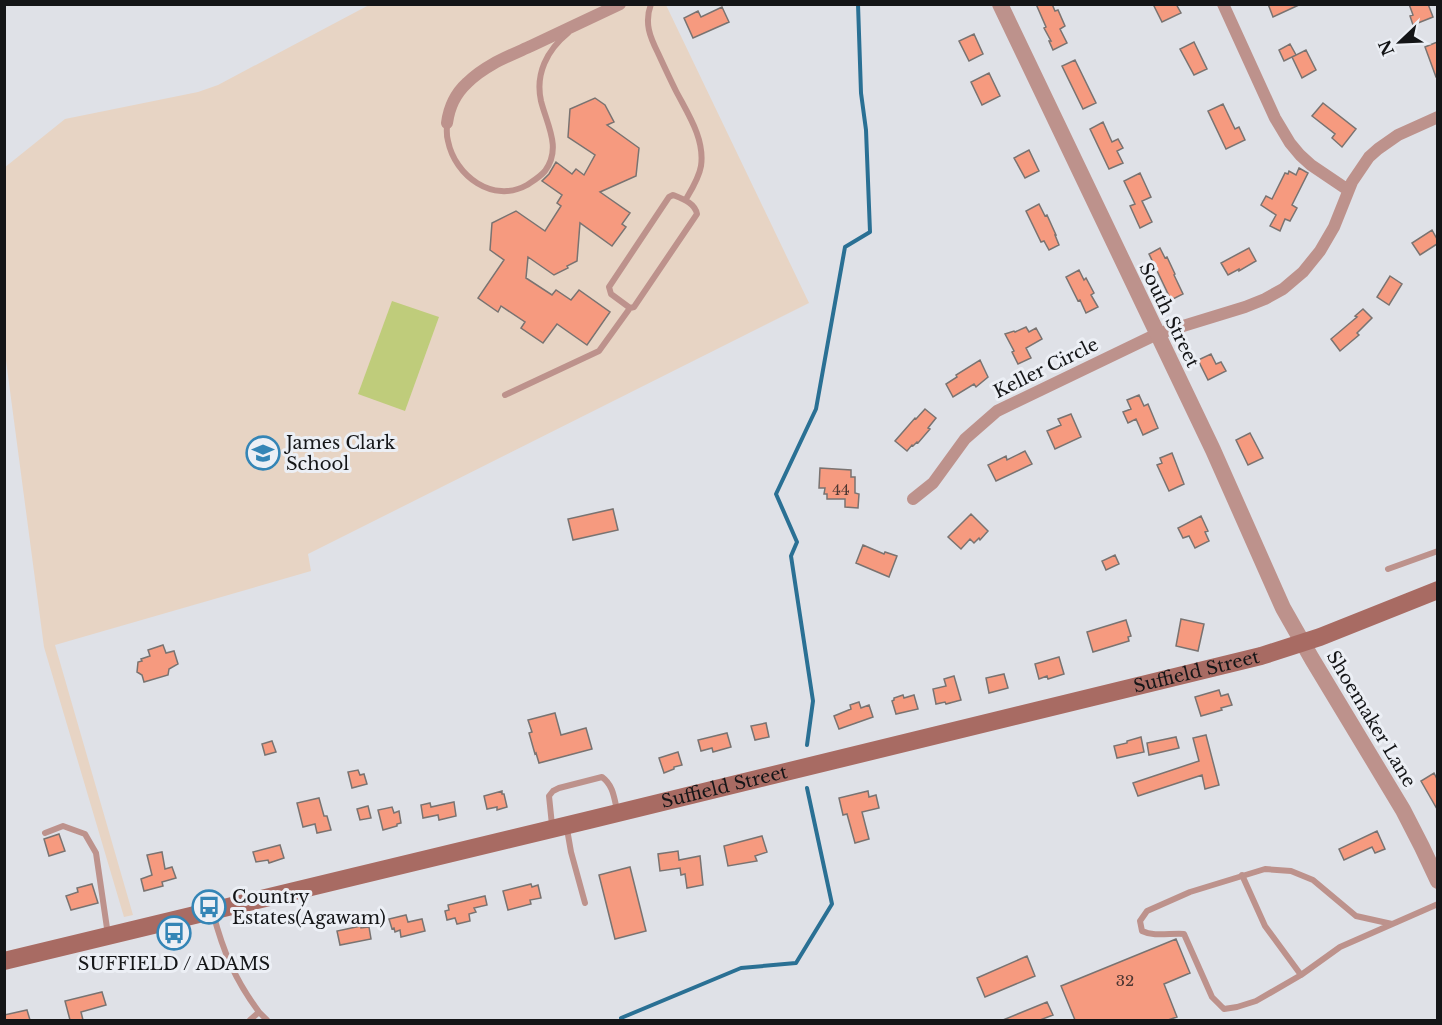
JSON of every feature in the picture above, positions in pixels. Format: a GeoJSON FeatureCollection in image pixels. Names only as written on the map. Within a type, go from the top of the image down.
{"type":"FeatureCollection","features":[{"type":"Feature","properties":{"kind":"main road","name":"Suffield Street"},"geometry":{"type":"LineString","coordinates":[[4,961],[1261,656],[1341,629],[1437,590]]}},
{"type":"Feature","properties":{"kind":"street"},"geometry":{"type":"LineString","coordinates":[[447,123],[451,105],[456,96],[462,87],[475,76],[493,64],[620,4]]}},
{"type":"Feature","properties":{"kind":"street","name":"South Street"},"geometry":{"type":"LineString","coordinates":[[1000,4],[1212,450],[1284,608],[1303,643]]}},
{"type":"Feature","properties":{"kind":"street"},"geometry":{"type":"LineString","coordinates":[[1223,4],[1275,118],[1290,143],[1311,165],[1348,190]]}},
{"type":"Feature","properties":{"kind":"street","name":"Keller Circle"},"geometry":{"type":"LineString","coordinates":[[913,499],[933,483],[965,439],[997,411],[1157,334],[1245,307],[1283,289],[1303,272],[1320,251],[1334,227],[1356,174],[1378,149],[1387,141],[1409,129],[1437,117]]}},
{"type":"Feature","properties":{"kind":"street","name":"Shoemaker Lane"},"geometry":{"type":"LineString","coordinates":[[1303,643],[1403,810],[1437,881]]}},
{"type":"Feature","properties":{"kind":"lane"},"geometry":{"type":"LineString","coordinates":[[651,4],[648,19],[650,36],[690,117],[701,146],[702,159],[699,172],[686,199]]}},
{"type":"Feature","properties":{"kind":"lane"},"geometry":{"type":"LineString","coordinates":[[447,123],[448,142],[453,155],[465,174],[476,184],[503,192],[517,190],[535,180],[548,166],[553,147],[551,131],[541,100],[540,83],[543,66],[550,50],[580,23]]}},
{"type":"Feature","properties":{"kind":"lane"},"geometry":{"type":"LineString","coordinates":[[506,395],[602,348],[630,308],[634,307],[697,214],[697,210],[686,199],[673,195],[669,197],[609,287],[611,294],[630,308]]}},
{"type":"Feature","properties":{"kind":"lane"},"geometry":{"type":"LineString","coordinates":[[1388,569],[1437,551]]}},
{"type":"Feature","properties":{"kind":"lane"},"geometry":{"type":"LineString","coordinates":[[585,903],[571,852],[559,827],[549,796],[559,788],[602,777],[611,787],[617,813]]}},
{"type":"Feature","properties":{"kind":"lane"},"geometry":{"type":"LineString","coordinates":[[45,832],[63,826],[85,834],[96,853],[108,936]]}},
{"type":"Feature","properties":{"kind":"lane"},"geometry":{"type":"LineString","coordinates":[[1392,924],[1356,916],[1313,880],[1291,871],[1265,869],[1190,892],[1147,911],[1140,921],[1142,931],[1150,935],[1184,934],[1212,996],[1224,1009],[1256,1001],[1301,975],[1340,947],[1392,924],[1437,904]]}},
{"type":"Feature","properties":{"kind":"lane"},"geometry":{"type":"LineString","coordinates":[[1242,875],[1265,926],[1301,975]]}},
{"type":"Feature","properties":{"kind":"lane"},"geometry":{"type":"LineString","coordinates":[[213,911],[221,943],[234,973],[267,1020]]}},
{"type":"Feature","properties":{"kind":"lane"},"geometry":{"type":"LineString","coordinates":[[250,1020],[260,1012]]}},
{"type":"Feature","properties":{"kind":"shaded area","name":"James Clark School"},"geometry":{"type":"Polygon","coordinates":[[[369,5],[666,5],[809,303],[308,554],[311,571],[55,645],[133,915],[124,917],[44,647],[5,353],[4,168],[65,119],[198,92],[218,85],[369,5]]]}},
{"type":"Feature","properties":{"kind":"green space"},"geometry":{"type":"Polygon","coordinates":[[[392,301],[439,317],[405,411],[358,394],[392,301]]]}},
{"type":"Feature","properties":{"kind":"building"},"geometry":{"type":"Polygon","coordinates":[[[1036,4],[1052,4],[1055,11],[1058,10],[1065,26],[1060,29],[1067,43],[1053,50],[1036,4]]]}},
{"type":"Feature","properties":{"kind":"building"},"geometry":{"type":"Polygon","coordinates":[[[1153,4],[1176,4],[1181,13],[1162,22],[1153,4]]]}},
{"type":"Feature","properties":{"kind":"building"},"geometry":{"type":"Polygon","coordinates":[[[1268,4],[1301,4],[1273,17],[1268,4]]]}},
{"type":"Feature","properties":{"kind":"building"},"geometry":{"type":"Polygon","coordinates":[[[1409,4],[1428,4],[1433,17],[1413,25],[1410,16],[1413,15],[1409,4]]]}},
{"type":"Feature","properties":{"kind":"building"},"geometry":{"type":"Polygon","coordinates":[[[722,7],[729,22],[693,38],[684,18],[698,11],[701,17],[722,7]]]}},
{"type":"Feature","properties":{"kind":"building"},"geometry":{"type":"Polygon","coordinates":[[[974,34],[983,54],[969,61],[959,41],[974,34]]]}},
{"type":"Feature","properties":{"kind":"building"},"geometry":{"type":"Polygon","coordinates":[[[1194,42],[1207,69],[1194,75],[1180,49],[1194,42]]]}},
{"type":"Feature","properties":{"kind":"building"},"geometry":{"type":"Polygon","coordinates":[[[1437,42],[1437,77],[1436,77],[1425,47],[1437,42]]]}},
{"type":"Feature","properties":{"kind":"building"},"geometry":{"type":"Polygon","coordinates":[[[1290,44],[1296,55],[1284,61],[1279,50],[1290,44]]]}},
{"type":"Feature","properties":{"kind":"building"},"geometry":{"type":"Polygon","coordinates":[[[1306,50],[1316,70],[1302,78],[1292,57],[1306,50]]]}},
{"type":"Feature","properties":{"kind":"building"},"geometry":{"type":"Polygon","coordinates":[[[1075,60],[1096,103],[1083,109],[1062,66],[1075,60]]]}},
{"type":"Feature","properties":{"kind":"building"},"geometry":{"type":"Polygon","coordinates":[[[989,73],[1000,96],[982,105],[971,82],[989,73]]]}},
{"type":"Feature","properties":{"kind":"building"},"geometry":{"type":"Polygon","coordinates":[[[595,98],[605,105],[614,122],[607,125],[639,148],[636,176],[600,192],[630,213],[622,224],[626,227],[612,246],[580,223],[577,261],[554,275],[528,257],[526,278],[552,295],[556,290],[571,300],[579,290],[610,312],[587,345],[557,324],[543,343],[521,328],[525,322],[501,306],[498,312],[478,298],[504,260],[490,250],[492,223],[516,211],[545,231],[561,206],[557,203],[562,195],[542,181],[556,162],[572,174],[576,169],[584,175],[595,155],[568,137],[570,109],[595,98]]]}},
{"type":"Feature","properties":{"kind":"building"},"geometry":{"type":"Polygon","coordinates":[[[1323,103],[1356,129],[1342,147],[1332,138],[1335,134],[1312,116],[1323,103]]]}},
{"type":"Feature","properties":{"kind":"building"},"geometry":{"type":"Polygon","coordinates":[[[1223,104],[1235,129],[1239,127],[1245,140],[1226,149],[1208,111],[1223,104]]]}},
{"type":"Feature","properties":{"kind":"building"},"geometry":{"type":"Polygon","coordinates":[[[1103,122],[1112,142],[1118,139],[1123,148],[1117,151],[1123,163],[1109,169],[1090,129],[1103,122]]]}},
{"type":"Feature","properties":{"kind":"building"},"geometry":{"type":"Polygon","coordinates":[[[1029,150],[1039,171],[1025,178],[1014,158],[1029,150]]]}},
{"type":"Feature","properties":{"kind":"building"},"geometry":{"type":"Polygon","coordinates":[[[1299,168],[1308,173],[1292,205],[1297,208],[1290,221],[1285,219],[1280,231],[1270,226],[1276,215],[1261,205],[1266,196],[1272,199],[1285,173],[1288,174],[1289,171],[1296,175],[1299,168]]]}},
{"type":"Feature","properties":{"kind":"building"},"geometry":{"type":"Polygon","coordinates":[[[1140,173],[1151,197],[1142,201],[1152,222],[1140,228],[1130,206],[1135,204],[1124,181],[1140,173]]]}},
{"type":"Feature","properties":{"kind":"building"},"geometry":{"type":"Polygon","coordinates":[[[1039,204],[1045,216],[1047,215],[1059,245],[1049,250],[1044,241],[1041,242],[1026,211],[1039,204]]]}},
{"type":"Feature","properties":{"kind":"building"},"geometry":{"type":"Polygon","coordinates":[[[1432,230],[1437,244],[1420,255],[1412,243],[1432,230]]]}},
{"type":"Feature","properties":{"kind":"building"},"geometry":{"type":"Polygon","coordinates":[[[1160,248],[1165,258],[1167,257],[1183,294],[1171,300],[1149,254],[1160,248]]]}},
{"type":"Feature","properties":{"kind":"building"},"geometry":{"type":"Polygon","coordinates":[[[1249,248],[1256,261],[1228,275],[1221,263],[1249,248]]]}},
{"type":"Feature","properties":{"kind":"building"},"geometry":{"type":"Polygon","coordinates":[[[1079,270],[1094,293],[1091,295],[1098,307],[1086,313],[1066,277],[1079,270]]]}},
{"type":"Feature","properties":{"kind":"building"},"geometry":{"type":"Polygon","coordinates":[[[1390,276],[1402,284],[1389,305],[1377,297],[1390,276]]]}},
{"type":"Feature","properties":{"kind":"building"},"geometry":{"type":"Polygon","coordinates":[[[1363,309],[1372,318],[1357,333],[1359,335],[1340,351],[1331,339],[1363,309]]]}},
{"type":"Feature","properties":{"kind":"building"},"geometry":{"type":"Polygon","coordinates":[[[1026,327],[1029,332],[1036,328],[1042,339],[1026,348],[1031,358],[1018,364],[1005,334],[1026,327]]]}},
{"type":"Feature","properties":{"kind":"building"},"geometry":{"type":"Polygon","coordinates":[[[1211,354],[1216,364],[1221,362],[1226,371],[1208,380],[1198,360],[1211,354]]]}},
{"type":"Feature","properties":{"kind":"building"},"geometry":{"type":"Polygon","coordinates":[[[980,360],[988,377],[976,387],[974,384],[953,397],[946,384],[980,360]]]}},
{"type":"Feature","properties":{"kind":"building"},"geometry":{"type":"Polygon","coordinates":[[[1139,395],[1144,406],[1148,404],[1158,428],[1143,435],[1136,419],[1128,423],[1123,412],[1131,409],[1127,400],[1139,395]]]}},
{"type":"Feature","properties":{"kind":"building"},"geometry":{"type":"Polygon","coordinates":[[[925,409],[936,418],[918,443],[912,445],[907,451],[895,441],[925,409]]]}},
{"type":"Feature","properties":{"kind":"building"},"geometry":{"type":"Polygon","coordinates":[[[1071,414],[1081,437],[1055,449],[1047,431],[1061,425],[1058,419],[1071,414]]]}},
{"type":"Feature","properties":{"kind":"building"},"geometry":{"type":"Polygon","coordinates":[[[1250,433],[1263,458],[1248,465],[1236,440],[1250,433]]]}},
{"type":"Feature","properties":{"kind":"building"},"geometry":{"type":"Polygon","coordinates":[[[1025,451],[1032,464],[996,481],[988,465],[1006,456],[1007,460],[1025,451]]]}},
{"type":"Feature","properties":{"kind":"building"},"geometry":{"type":"Polygon","coordinates":[[[1172,453],[1184,484],[1169,491],[1157,465],[1162,463],[1160,458],[1172,453]]]}},
{"type":"Feature","properties":{"kind":"building"},"geometry":{"type":"Polygon","coordinates":[[[820,468],[851,470],[851,477],[855,477],[855,493],[859,494],[858,508],[845,507],[845,499],[827,499],[827,494],[824,494],[825,488],[819,488],[820,468]]]}},
{"type":"Feature","properties":{"kind":"building"},"geometry":{"type":"Polygon","coordinates":[[[613,509],[618,530],[573,540],[568,519],[613,509]]]}},
{"type":"Feature","properties":{"kind":"building"},"geometry":{"type":"Polygon","coordinates":[[[971,514],[988,531],[974,543],[970,539],[961,549],[948,537],[971,514]]]}},
{"type":"Feature","properties":{"kind":"building"},"geometry":{"type":"Polygon","coordinates":[[[1201,516],[1208,531],[1205,532],[1209,541],[1195,548],[1189,536],[1183,538],[1178,528],[1201,516]]]}},
{"type":"Feature","properties":{"kind":"building"},"geometry":{"type":"Polygon","coordinates":[[[863,545],[884,554],[885,552],[897,556],[889,577],[856,563],[863,545]]]}},
{"type":"Feature","properties":{"kind":"building"},"geometry":{"type":"Polygon","coordinates":[[[1115,555],[1119,564],[1106,570],[1102,561],[1115,555]]]}},
{"type":"Feature","properties":{"kind":"building"},"geometry":{"type":"Polygon","coordinates":[[[1181,619],[1204,624],[1198,651],[1176,646],[1181,619]]]}},
{"type":"Feature","properties":{"kind":"building"},"geometry":{"type":"Polygon","coordinates":[[[1126,620],[1131,636],[1128,637],[1129,641],[1093,652],[1087,632],[1126,620]]]}},
{"type":"Feature","properties":{"kind":"building"},"geometry":{"type":"Polygon","coordinates":[[[163,645],[166,653],[174,651],[178,664],[169,669],[168,675],[144,682],[142,675],[137,672],[138,662],[150,656],[148,650],[163,645]]]}},
{"type":"Feature","properties":{"kind":"building"},"geometry":{"type":"Polygon","coordinates":[[[1059,657],[1064,674],[1039,679],[1035,664],[1059,657]]]}},
{"type":"Feature","properties":{"kind":"building"},"geometry":{"type":"Polygon","coordinates":[[[1004,674],[1008,688],[989,693],[986,678],[1004,674]]]}},
{"type":"Feature","properties":{"kind":"building"},"geometry":{"type":"Polygon","coordinates":[[[954,676],[961,700],[936,704],[933,689],[946,686],[944,679],[954,676]]]}},
{"type":"Feature","properties":{"kind":"building"},"geometry":{"type":"Polygon","coordinates":[[[1219,690],[1221,696],[1228,694],[1232,705],[1201,716],[1195,697],[1219,690]]]}},
{"type":"Feature","properties":{"kind":"building"},"geometry":{"type":"Polygon","coordinates":[[[903,695],[904,698],[914,695],[918,709],[896,714],[892,701],[903,695]]]}},
{"type":"Feature","properties":{"kind":"building"},"geometry":{"type":"Polygon","coordinates":[[[859,702],[861,708],[869,705],[873,717],[839,729],[834,716],[851,709],[850,705],[859,702]]]}},
{"type":"Feature","properties":{"kind":"building"},"geometry":{"type":"Polygon","coordinates":[[[555,713],[561,735],[586,728],[592,749],[539,763],[529,733],[532,732],[528,720],[555,713]]]}},
{"type":"Feature","properties":{"kind":"building"},"geometry":{"type":"Polygon","coordinates":[[[766,723],[769,737],[755,740],[751,726],[766,723]]]}},
{"type":"Feature","properties":{"kind":"building"},"geometry":{"type":"Polygon","coordinates":[[[727,733],[731,747],[713,752],[712,748],[701,751],[698,740],[727,733]]]}},
{"type":"Feature","properties":{"kind":"building"},"geometry":{"type":"Polygon","coordinates":[[[1206,735],[1219,785],[1205,789],[1202,775],[1138,796],[1133,783],[1199,761],[1193,738],[1206,735]]]}},
{"type":"Feature","properties":{"kind":"building"},"geometry":{"type":"Polygon","coordinates":[[[1141,737],[1144,752],[1117,758],[1114,746],[1141,737]]]}},
{"type":"Feature","properties":{"kind":"building"},"geometry":{"type":"Polygon","coordinates":[[[1176,737],[1179,748],[1149,755],[1147,743],[1176,737]]]}},
{"type":"Feature","properties":{"kind":"building"},"geometry":{"type":"Polygon","coordinates":[[[272,741],[276,752],[265,755],[262,744],[272,741]]]}},
{"type":"Feature","properties":{"kind":"building"},"geometry":{"type":"Polygon","coordinates":[[[678,752],[682,765],[664,773],[659,758],[678,752]]]}},
{"type":"Feature","properties":{"kind":"building"},"geometry":{"type":"Polygon","coordinates":[[[358,770],[360,775],[364,774],[367,784],[352,788],[348,772],[358,770]]]}},
{"type":"Feature","properties":{"kind":"building"},"geometry":{"type":"Polygon","coordinates":[[[1434,773],[1437,779],[1437,809],[1421,781],[1434,773]]]}},
{"type":"Feature","properties":{"kind":"building"},"geometry":{"type":"Polygon","coordinates":[[[502,791],[507,807],[497,810],[497,807],[487,809],[484,796],[502,791]]]}},
{"type":"Feature","properties":{"kind":"building"},"geometry":{"type":"Polygon","coordinates":[[[868,791],[869,797],[876,795],[879,808],[862,812],[869,839],[855,843],[847,814],[843,815],[839,798],[868,791]]]}},
{"type":"Feature","properties":{"kind":"building"},"geometry":{"type":"Polygon","coordinates":[[[319,798],[331,830],[317,833],[315,824],[303,827],[297,803],[319,798]]]}},
{"type":"Feature","properties":{"kind":"building"},"geometry":{"type":"Polygon","coordinates":[[[454,802],[456,816],[439,820],[438,815],[423,818],[421,805],[430,803],[431,807],[454,802]]]}},
{"type":"Feature","properties":{"kind":"building"},"geometry":{"type":"Polygon","coordinates":[[[368,806],[371,818],[360,820],[357,809],[368,806]]]}},
{"type":"Feature","properties":{"kind":"building"},"geometry":{"type":"Polygon","coordinates":[[[392,807],[394,813],[399,811],[401,823],[383,830],[378,810],[392,807]]]}},
{"type":"Feature","properties":{"kind":"building"},"geometry":{"type":"Polygon","coordinates":[[[1377,831],[1385,849],[1375,853],[1372,847],[1344,860],[1339,849],[1377,831]]]}},
{"type":"Feature","properties":{"kind":"building"},"geometry":{"type":"Polygon","coordinates":[[[59,834],[65,851],[49,856],[44,839],[59,834]]]}},
{"type":"Feature","properties":{"kind":"building"},"geometry":{"type":"Polygon","coordinates":[[[762,836],[767,852],[755,856],[757,861],[728,866],[724,846],[762,836]]]}},
{"type":"Feature","properties":{"kind":"building"},"geometry":{"type":"Polygon","coordinates":[[[280,845],[284,858],[269,863],[268,860],[256,862],[253,852],[280,845]]]}},
{"type":"Feature","properties":{"kind":"building"},"geometry":{"type":"Polygon","coordinates":[[[678,851],[679,860],[700,856],[703,885],[687,888],[685,874],[681,875],[680,868],[660,871],[658,854],[678,851]]]}},
{"type":"Feature","properties":{"kind":"building"},"geometry":{"type":"Polygon","coordinates":[[[162,852],[165,869],[172,867],[176,878],[162,882],[163,886],[144,891],[141,879],[152,875],[147,855],[162,852]]]}},
{"type":"Feature","properties":{"kind":"building"},"geometry":{"type":"Polygon","coordinates":[[[630,867],[646,931],[615,939],[599,875],[630,867]]]}},
{"type":"Feature","properties":{"kind":"building"},"geometry":{"type":"Polygon","coordinates":[[[92,884],[98,903],[71,910],[66,896],[78,892],[77,888],[92,884]]]}},
{"type":"Feature","properties":{"kind":"building"},"geometry":{"type":"Polygon","coordinates":[[[531,884],[532,887],[538,885],[541,898],[530,900],[531,904],[508,910],[503,891],[531,884]]]}},
{"type":"Feature","properties":{"kind":"building"},"geometry":{"type":"Polygon","coordinates":[[[485,896],[487,905],[474,908],[476,912],[469,914],[470,921],[457,924],[455,918],[447,920],[445,911],[449,910],[448,905],[485,896]]]}},
{"type":"Feature","properties":{"kind":"building"},"geometry":{"type":"Polygon","coordinates":[[[406,915],[408,922],[422,919],[425,931],[401,937],[400,930],[395,932],[389,919],[406,915]]]}},
{"type":"Feature","properties":{"kind":"building"},"geometry":{"type":"Polygon","coordinates":[[[361,926],[361,928],[369,927],[371,939],[340,945],[337,931],[361,926]]]}},
{"type":"Feature","properties":{"kind":"building"},"geometry":{"type":"Polygon","coordinates":[[[1176,939],[1190,973],[1164,984],[1177,1017],[1168,1020],[1075,1020],[1061,986],[1176,939]]]}},
{"type":"Feature","properties":{"kind":"building"},"geometry":{"type":"Polygon","coordinates":[[[1027,956],[1035,976],[985,997],[977,978],[1027,956]]]}},
{"type":"Feature","properties":{"kind":"building"},"geometry":{"type":"Polygon","coordinates":[[[102,992],[106,1005],[81,1012],[83,1020],[70,1020],[65,1001],[102,992]]]}},
{"type":"Feature","properties":{"kind":"building"},"geometry":{"type":"Polygon","coordinates":[[[1047,1002],[1053,1015],[1040,1020],[1003,1020],[1047,1002]]]}},
{"type":"Feature","properties":{"kind":"building"},"geometry":{"type":"Polygon","coordinates":[[[27,1010],[30,1020],[4,1020],[4,1015],[27,1010]]]}},
{"type":"Feature","properties":{"kind":"waterway"},"geometry":{"type":"LineString","coordinates":[[807,745],[813,701],[791,556],[797,542],[776,494],[816,409],[845,247],[870,232],[858,4]]}},
{"type":"Feature","properties":{"kind":"waterway"},"geometry":{"type":"LineString","coordinates":[[621,1018],[741,968],[796,963],[832,904],[807,788]]}},
{"type":"Feature","properties":{"kind":"place","name":"James Clark School"},"geometry":{"type":"Point","coordinates":[263,453]}},
{"type":"Feature","properties":{"kind":"place","name":"Country Estates(Agawam)"},"geometry":{"type":"Point","coordinates":[209,907]}},
{"type":"Feature","properties":{"kind":"place","name":"SUFFIELD / ADAMS"},"geometry":{"type":"Point","coordinates":[174,933]}}]}
